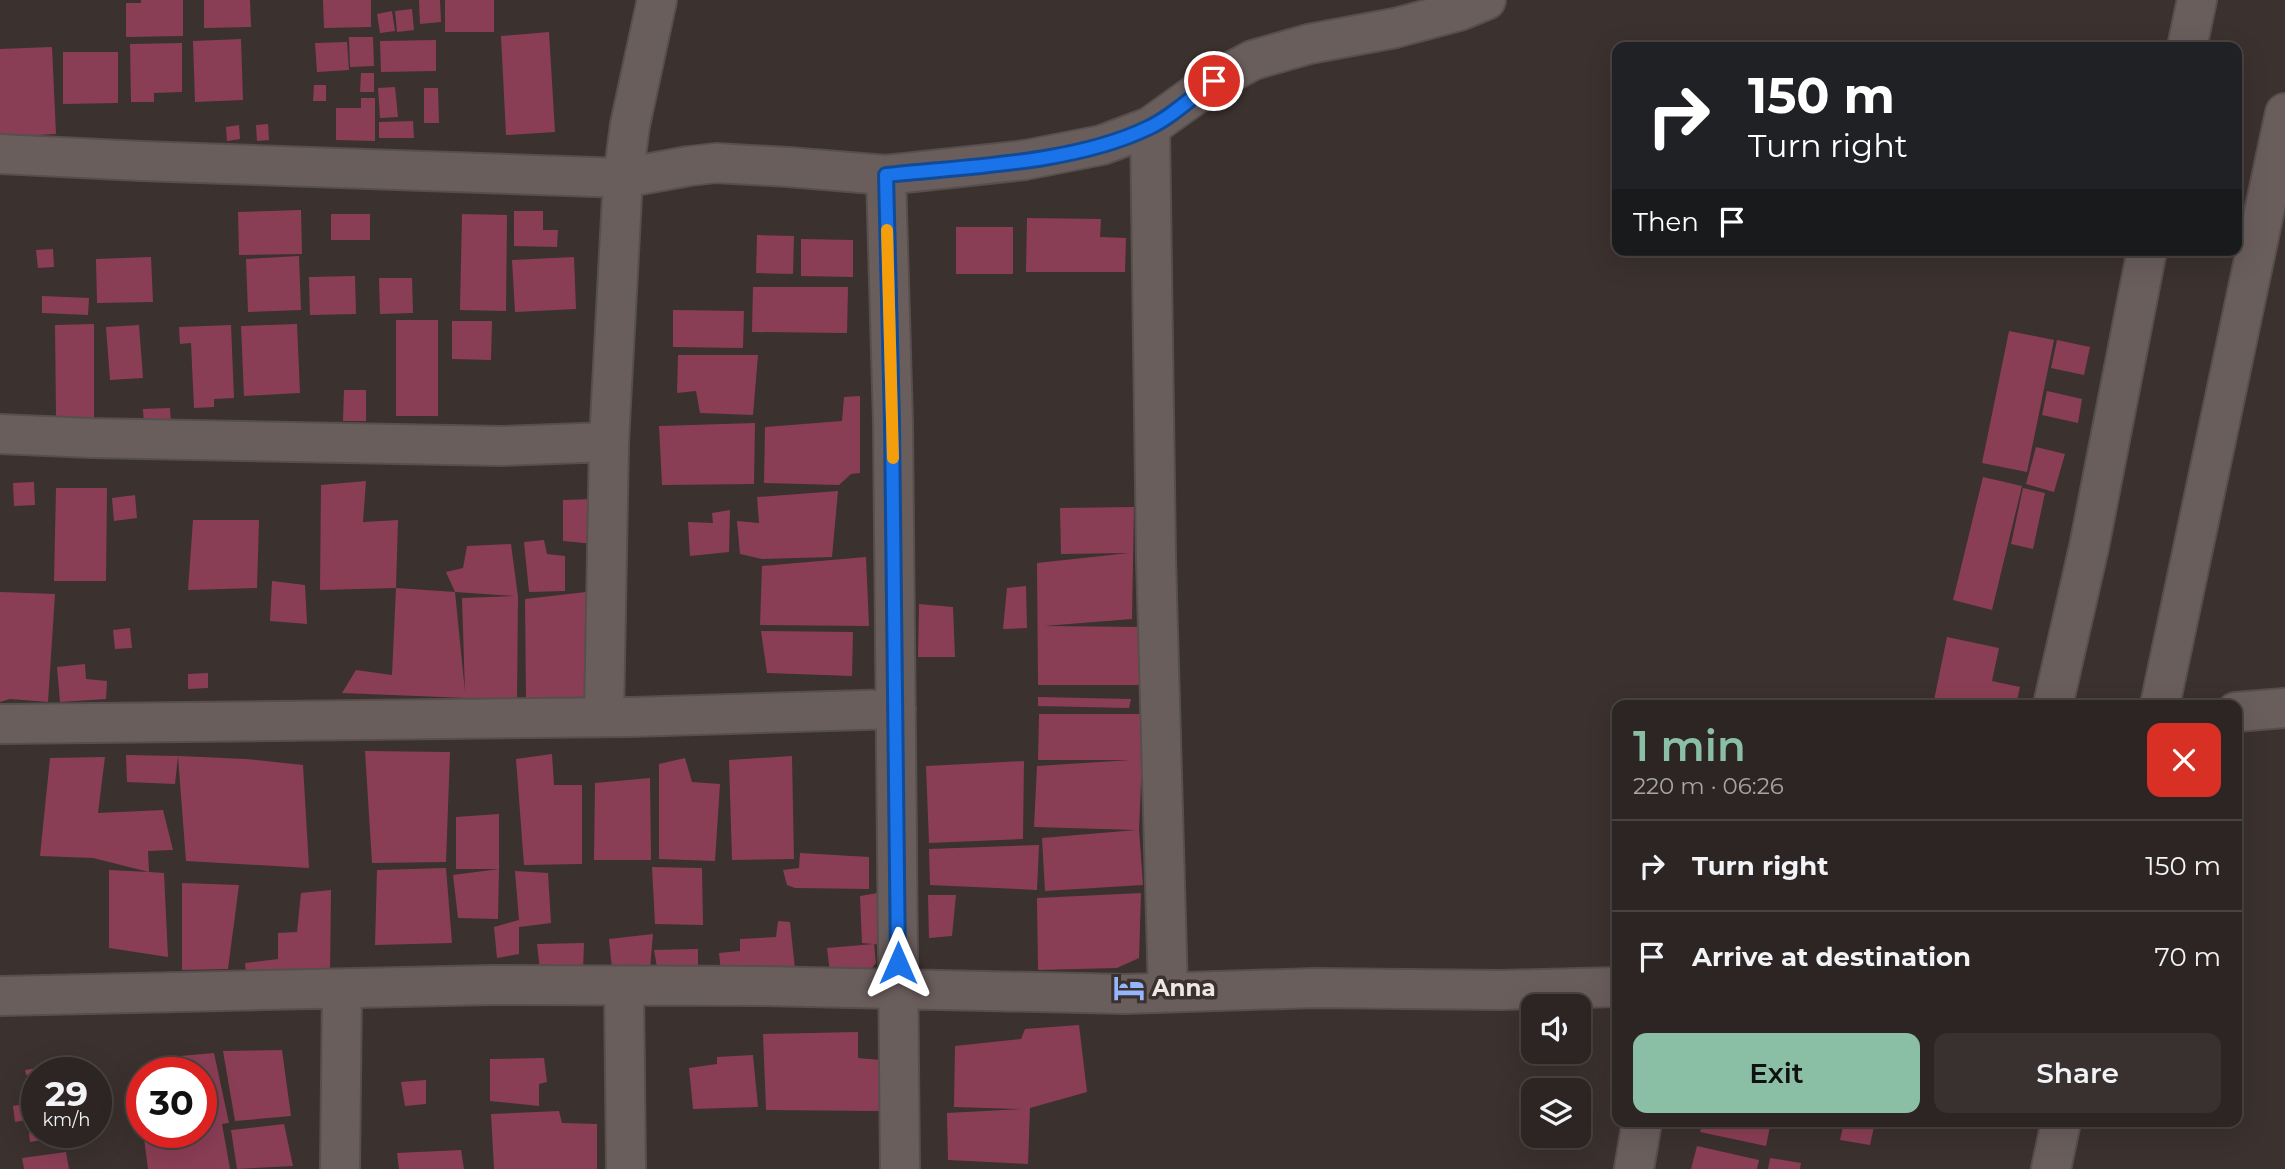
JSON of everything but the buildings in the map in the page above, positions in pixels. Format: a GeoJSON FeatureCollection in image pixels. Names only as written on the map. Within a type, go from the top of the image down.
{"type":"FeatureCollection","features":[{"type":"Feature","properties":{"kind":"street"},"geometry":{"type":"LineString","coordinates":[[604,717],[609,442],[623,178],[630,125],[657,0]]}},
{"type":"Feature","properties":{"kind":"street"},"geometry":{"type":"LineString","coordinates":[[0,154],[623,178],[716,163],[886,175],[1025,160],[1102,145],[1150,127],[1214,81],[1253,61],[1309,44],[1395,28],[1459,11],[1486,0]]}},
{"type":"Feature","properties":{"kind":"street"},"geometry":{"type":"LineString","coordinates":[[2188,42],[2197,0]]}},
{"type":"Feature","properties":{"kind":"street"},"geometry":{"type":"LineString","coordinates":[[2161,700],[2285,113]]}},
{"type":"Feature","properties":{"kind":"street"},"geometry":{"type":"LineString","coordinates":[[1150,127],[1156,558],[1168,992]]}},
{"type":"Feature","properties":{"kind":"street"},"geometry":{"type":"LineString","coordinates":[[886,175],[892,423],[900,1169]]}},
{"type":"Feature","properties":{"kind":"street"},"geometry":{"type":"LineString","coordinates":[[2054,700],[2088,547],[2146,256]]}},
{"type":"Feature","properties":{"kind":"street"},"geometry":{"type":"LineString","coordinates":[[0,434],[502,446],[609,442]]}},
{"type":"Feature","properties":{"kind":"street"},"geometry":{"type":"LineString","coordinates":[[2242,712],[2285,708]]}},
{"type":"Feature","properties":{"kind":"street"},"geometry":{"type":"LineString","coordinates":[[0,724],[604,717],[896,709]]}},
{"type":"Feature","properties":{"kind":"street"},"geometry":{"type":"LineString","coordinates":[[0,996],[492,985],[760,986],[1125,993],[1315,988],[1612,988]]}},
{"type":"Feature","properties":{"kind":"street"},"geometry":{"type":"LineString","coordinates":[[624,987],[626,1169]]}},
{"type":"Feature","properties":{"kind":"street"},"geometry":{"type":"LineString","coordinates":[[340,1169],[342,990]]}},
{"type":"Feature","properties":{"kind":"street"},"geometry":{"type":"LineString","coordinates":[[1634,1169],[1641,1127]]}},
{"type":"Feature","properties":{"kind":"street"},"geometry":{"type":"LineString","coordinates":[[2051,1169],[2060,1127]]}},
{"type":"Feature","properties":{"kind":"slow traffic"},"geometry":{"type":"LineString","coordinates":[[887,230],[893,458]]}},
{"type":"Feature","properties":{"kind":"place","name":"Anna"},"geometry":{"type":"Point","coordinates":[1129,988]}},
{"type":"Feature","properties":{"kind":"route"},"geometry":{"type":"LineString","coordinates":[[898,963],[892,423],[886,175],[1025,160],[1102,145],[1150,127],[1214,81]]}}]}
